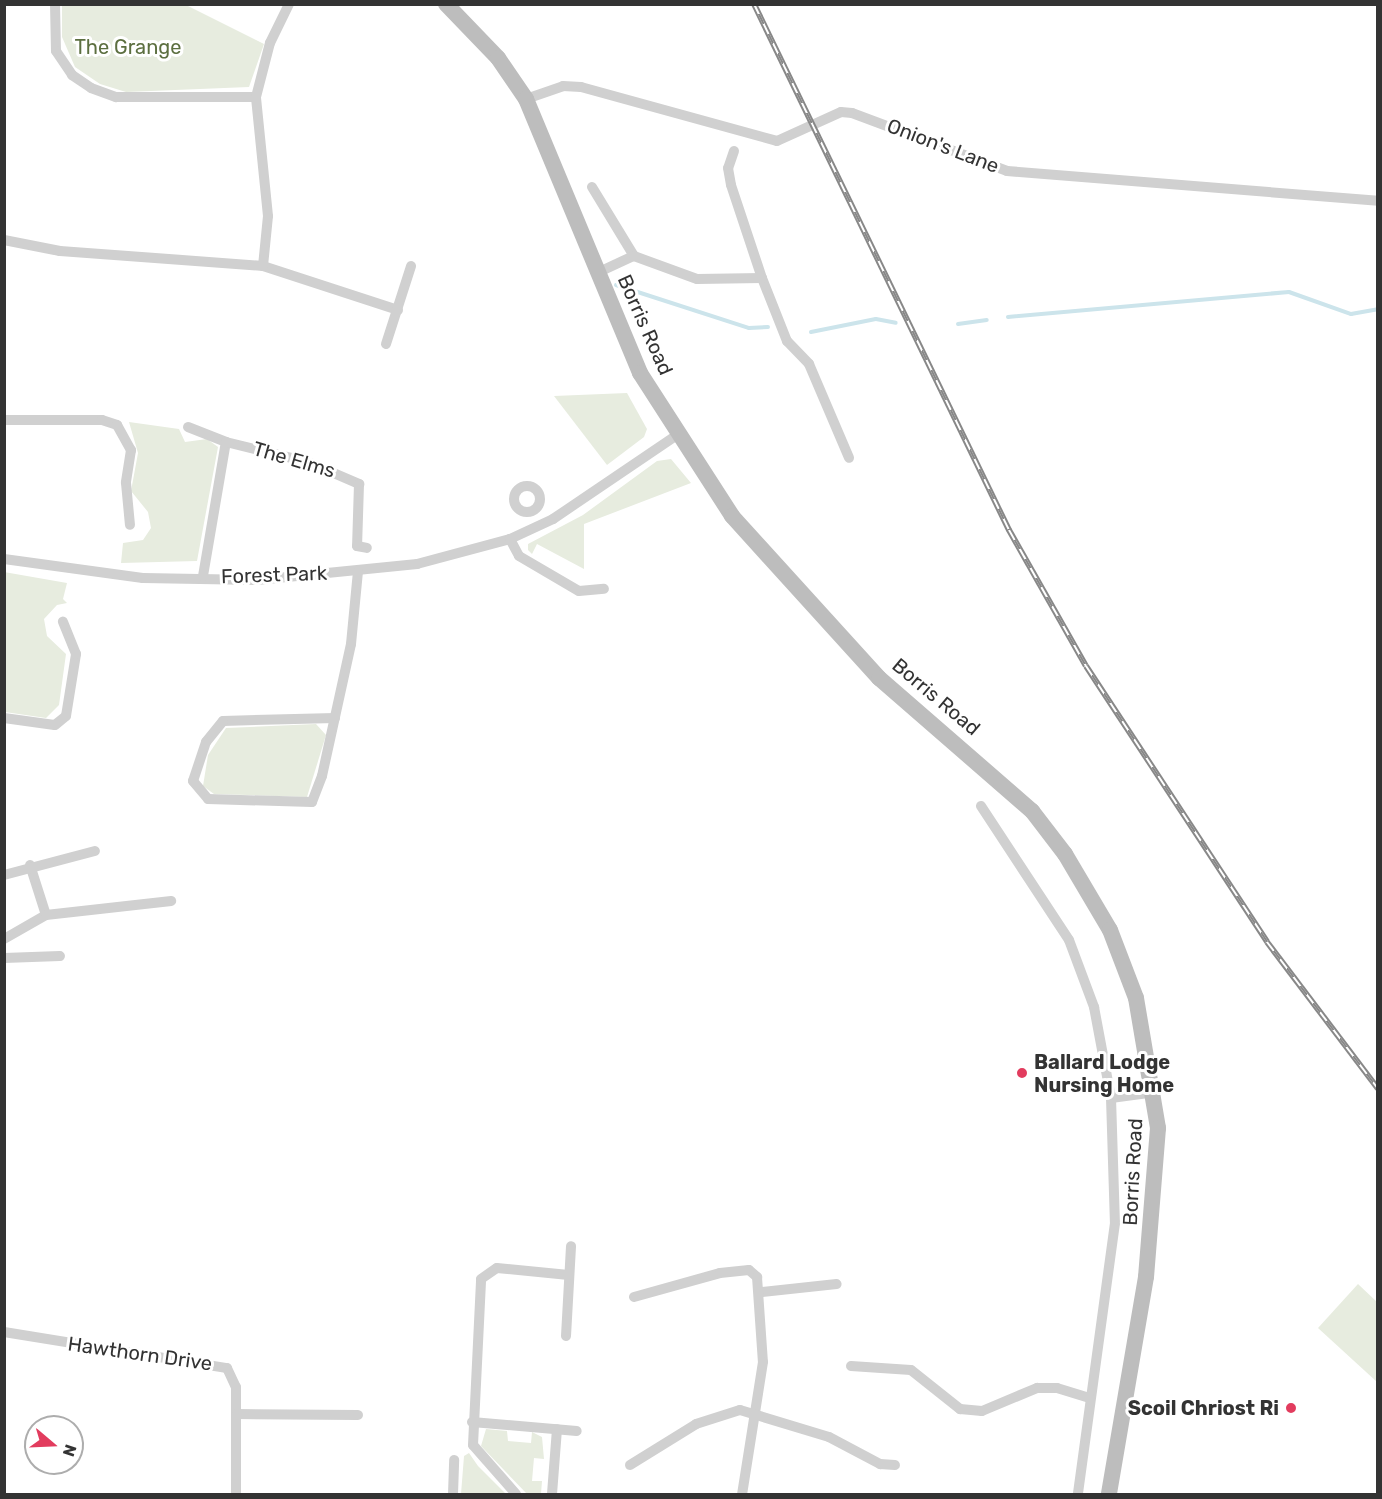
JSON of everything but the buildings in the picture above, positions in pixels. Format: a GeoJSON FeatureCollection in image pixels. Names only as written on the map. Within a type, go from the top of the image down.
{"type":"FeatureCollection","features":[{"type":"Feature","properties":{"kind":"street"},"geometry":{"type":"LineString","coordinates":[[55,4],[56,51],[72,75],[91,88],[116,97],[256,98]]}},
{"type":"Feature","properties":{"kind":"street"},"geometry":{"type":"LineString","coordinates":[[263,266],[268,216],[256,98],[270,43],[288,4]]}},
{"type":"Feature","properties":{"kind":"street","name":"Borris Road"},"geometry":{"type":"LineString","coordinates":[[446,4],[498,58],[526,99],[640,373],[677,435],[732,516],[832,631],[1014,792],[1060,847],[1122,960],[1136,998],[1156,1092],[1157,1178],[1150,1244],[1109,1494]]}},
{"type":"Feature","properties":{"kind":"street","name":"Onion's Lane"},"geometry":{"type":"LineString","coordinates":[[526,99],[562,86],[581,87],[777,141],[841,112],[852,113],[1006,171],[1377,201]]}},
{"type":"Feature","properties":{"kind":"street"},"geometry":{"type":"LineString","coordinates":[[734,151],[728,168],[730,185],[762,278],[787,341],[809,364],[849,458]]}},
{"type":"Feature","properties":{"kind":"street"},"geometry":{"type":"LineString","coordinates":[[592,187],[634,256],[697,279],[762,278]]}},
{"type":"Feature","properties":{"kind":"street"},"geometry":{"type":"LineString","coordinates":[[4,240],[60,251],[263,266],[398,310]]}},
{"type":"Feature","properties":{"kind":"street"},"geometry":{"type":"LineString","coordinates":[[599,272],[634,256]]}},
{"type":"Feature","properties":{"kind":"street"},"geometry":{"type":"LineString","coordinates":[[386,344],[411,266]]}},
{"type":"Feature","properties":{"kind":"street"},"geometry":{"type":"LineString","coordinates":[[4,420],[102,420],[117,425],[131,450],[126,483],[130,525]]}},
{"type":"Feature","properties":{"kind":"street","name":"The Elms"},"geometry":{"type":"LineString","coordinates":[[188,427],[226,442],[308,462],[359,484],[357,546],[367,548]]}},
{"type":"Feature","properties":{"kind":"street","name":"Forest Park"},"geometry":{"type":"LineString","coordinates":[[4,559],[142,578],[203,576],[257,580],[357,571],[446,558],[510,539],[538,525],[596,493],[677,435]]}},
{"type":"Feature","properties":{"kind":"street","name":"The Elms"},"geometry":{"type":"LineString","coordinates":[[203,576],[226,442]]}},
{"type":"Feature","properties":{"kind":"street"},"geometry":{"type":"LineString","coordinates":[[531,511],[538,525]]}},
{"type":"Feature","properties":{"kind":"street"},"geometry":{"type":"LineString","coordinates":[[510,539],[519,556],[579,591],[604,589]]}},
{"type":"Feature","properties":{"kind":"street"},"geometry":{"type":"LineString","coordinates":[[335,718],[223,721],[209,736],[193,782],[208,799],[312,802],[335,718],[351,644],[357,571]]}},
{"type":"Feature","properties":{"kind":"street"},"geometry":{"type":"LineString","coordinates":[[4,718],[55,725],[66,716],[76,654],[63,622]]}},
{"type":"Feature","properties":{"kind":"street"},"geometry":{"type":"LineString","coordinates":[[981,806],[1069,939],[1094,1007],[1112,1098],[1115,1223],[1078,1494]]}},
{"type":"Feature","properties":{"kind":"street"},"geometry":{"type":"LineString","coordinates":[[4,875],[30,865],[95,851]]}},
{"type":"Feature","properties":{"kind":"street"},"geometry":{"type":"LineString","coordinates":[[30,865],[46,915]]}},
{"type":"Feature","properties":{"kind":"street"},"geometry":{"type":"LineString","coordinates":[[4,939],[46,915],[132,910],[171,901]]}},
{"type":"Feature","properties":{"kind":"street"},"geometry":{"type":"LineString","coordinates":[[4,958],[60,956]]}},
{"type":"Feature","properties":{"kind":"street"},"geometry":{"type":"LineString","coordinates":[[1112,1098],[1156,1092]]}},
{"type":"Feature","properties":{"kind":"street"},"geometry":{"type":"LineString","coordinates":[[566,1336],[571,1246]]}},
{"type":"Feature","properties":{"kind":"street"},"geometry":{"type":"LineString","coordinates":[[516,1494],[479,1456],[472,1422],[484,1272],[497,1268],[569,1275]]}},
{"type":"Feature","properties":{"kind":"street"},"geometry":{"type":"LineString","coordinates":[[634,1297],[749,1270],[762,1292],[763,1362],[752,1411],[742,1494]]}},
{"type":"Feature","properties":{"kind":"street"},"geometry":{"type":"LineString","coordinates":[[762,1292],[837,1284]]}},
{"type":"Feature","properties":{"kind":"street","name":"Hawthorn Drive"},"geometry":{"type":"LineString","coordinates":[[4,1332],[222,1365],[236,1378],[236,1494]]}},
{"type":"Feature","properties":{"kind":"street"},"geometry":{"type":"LineString","coordinates":[[852,1366],[911,1370],[960,1409],[982,1411],[1037,1388],[1090,1398]]}},
{"type":"Feature","properties":{"kind":"street"},"geometry":{"type":"LineString","coordinates":[[630,1465],[706,1420],[725,1412],[752,1411],[896,1465]]}},
{"type":"Feature","properties":{"kind":"street"},"geometry":{"type":"LineString","coordinates":[[237,1414],[358,1415]]}},
{"type":"Feature","properties":{"kind":"street"},"geometry":{"type":"LineString","coordinates":[[472,1422],[577,1431]]}},
{"type":"Feature","properties":{"kind":"street"},"geometry":{"type":"LineString","coordinates":[[552,1494],[557,1429]]}},
{"type":"Feature","properties":{"kind":"street"},"geometry":{"type":"LineString","coordinates":[[453,1494],[454,1460]]}},
{"type":"Feature","properties":{"kind":"green space","name":"The Grange"},"geometry":{"type":"Polygon","coordinates":[[[62,5],[186,5],[264,44],[249,87],[126,92],[100,84],[75,67],[62,37],[62,5]]]}},
{"type":"Feature","properties":{"kind":"green space"},"geometry":{"type":"Polygon","coordinates":[[[627,393],[647,429],[644,437],[607,465],[554,396],[627,393]]]}},
{"type":"Feature","properties":{"kind":"green space"},"geometry":{"type":"Polygon","coordinates":[[[129,422],[179,429],[185,442],[207,439],[218,447],[197,561],[121,563],[123,543],[143,540],[151,528],[148,512],[131,491],[138,453],[129,422]]]}},
{"type":"Feature","properties":{"kind":"green space"},"geometry":{"type":"Polygon","coordinates":[[[671,459],[691,483],[584,524],[584,569],[537,544],[532,554],[528,550],[528,544],[583,515],[657,461],[671,459]]]}},
{"type":"Feature","properties":{"kind":"green space"},"geometry":{"type":"Polygon","coordinates":[[[4,572],[67,583],[63,599],[67,603],[57,605],[44,619],[47,636],[66,654],[59,705],[46,718],[5,712],[4,572]]]}},
{"type":"Feature","properties":{"kind":"green space"},"geometry":{"type":"Polygon","coordinates":[[[316,724],[326,735],[307,797],[214,794],[203,786],[208,755],[226,728],[316,724]]]}},
{"type":"Feature","properties":{"kind":"green space"},"geometry":{"type":"Polygon","coordinates":[[[1358,1284],[1377,1302],[1377,1382],[1318,1328],[1358,1284]]]}},
{"type":"Feature","properties":{"kind":"green space"},"geometry":{"type":"Polygon","coordinates":[[[486,1429],[507,1431],[508,1441],[531,1443],[532,1432],[542,1437],[544,1459],[534,1458],[532,1481],[542,1481],[541,1494],[527,1494],[481,1446],[486,1429]]]}},
{"type":"Feature","properties":{"kind":"green space"},"geometry":{"type":"Polygon","coordinates":[[[469,1453],[478,1466],[506,1494],[461,1494],[464,1456],[469,1453]]]}},
{"type":"Feature","properties":{"kind":"waterway"},"geometry":{"type":"LineString","coordinates":[[616,285],[749,328],[768,327]]}},
{"type":"Feature","properties":{"kind":"waterway"},"geometry":{"type":"LineString","coordinates":[[1008,317],[1289,292],[1351,314],[1378,309]]}},
{"type":"Feature","properties":{"kind":"waterway"},"geometry":{"type":"LineString","coordinates":[[811,332],[876,319],[896,323]]}},
{"type":"Feature","properties":{"kind":"waterway"},"geometry":{"type":"LineString","coordinates":[[958,324],[987,320]]}},
{"type":"Feature","properties":{"kind":"railway"},"geometry":{"type":"LineString","coordinates":[[754,4],[1009,530],[1086,666],[1267,942],[1378,1089]]}},
{"type":"Feature","properties":{"kind":"place","name":"Ballard Lodge Nursing Home"},"geometry":{"type":"Point","coordinates":[1022,1073]}},
{"type":"Feature","properties":{"kind":"place","name":"Scoil Chriost Ri"},"geometry":{"type":"Point","coordinates":[1291,1408]}}]}
